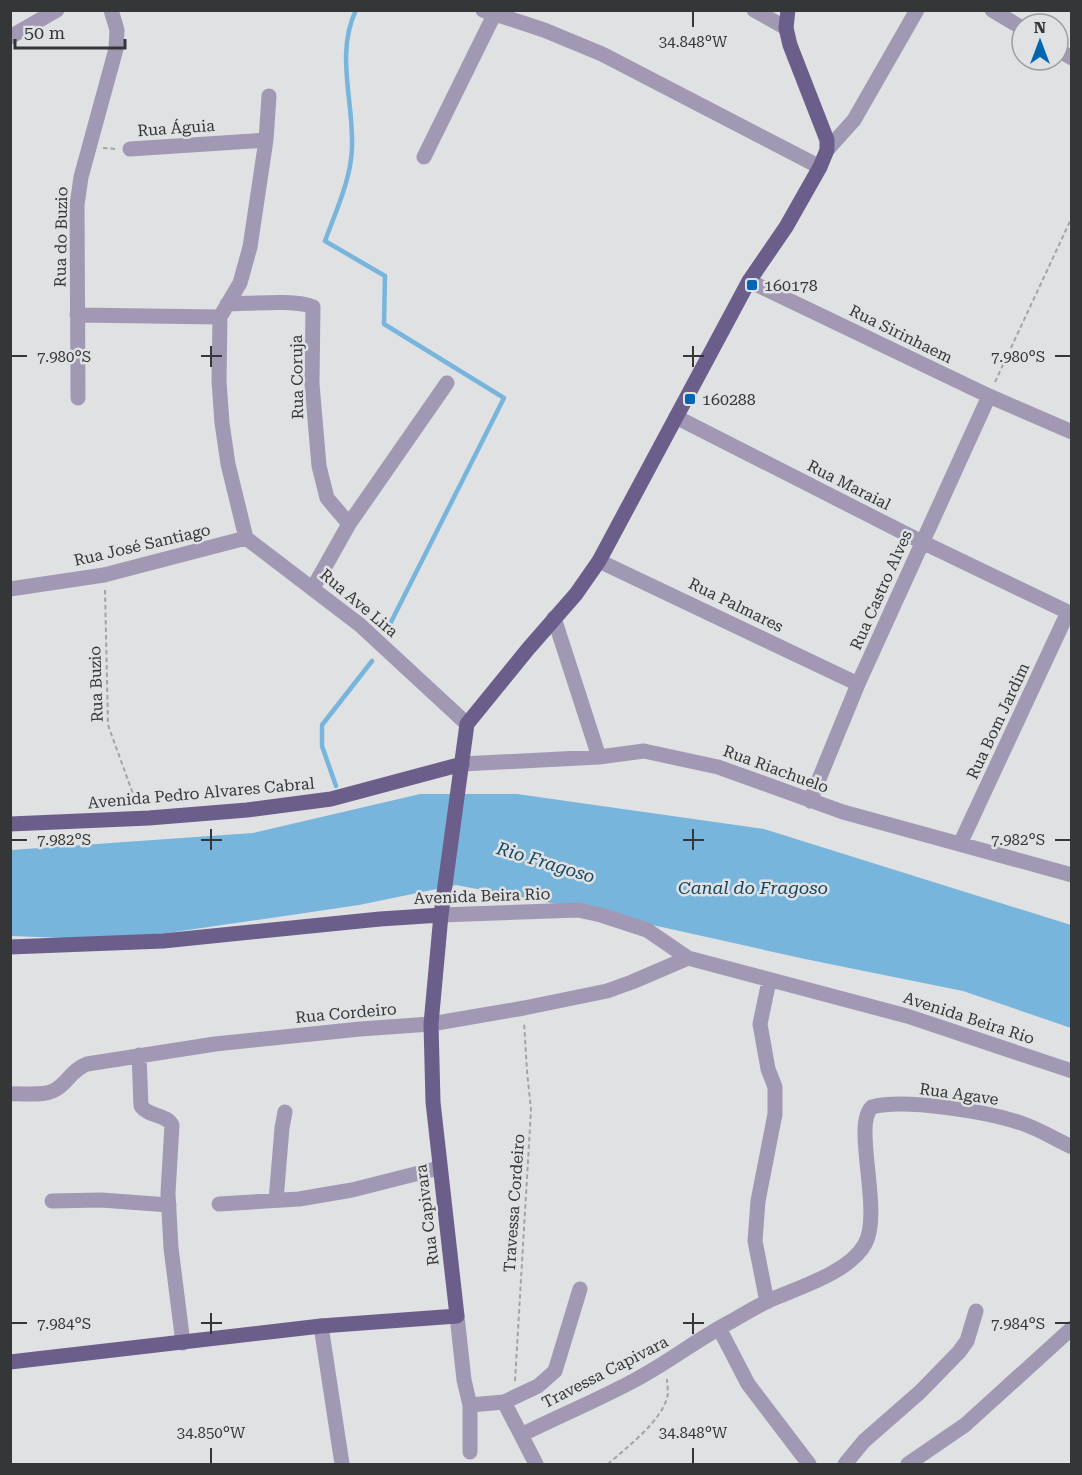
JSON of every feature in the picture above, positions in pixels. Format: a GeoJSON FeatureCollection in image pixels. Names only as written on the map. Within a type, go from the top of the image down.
{"type":"FeatureCollection","features":[{"type":"Feature","properties":{"kind":"main road"},"geometry":{"type":"LineString","coordinates":[[441,915],[467,724],[576,594],[599,561],[749,281],[786,226],[820,167],[827,150],[822,124],[790,45],[786,28],[788,10]]}},
{"type":"Feature","properties":{"kind":"main road","name":"Avenida Pedro Alvares Cabral"},"geometry":{"type":"LineString","coordinates":[[10,824],[149,818],[247,810],[331,799],[461,770]]}},
{"type":"Feature","properties":{"kind":"main road","name":"Avenida Beira Rio"},"geometry":{"type":"LineString","coordinates":[[10,947],[163,940],[380,918],[441,915]]}},
{"type":"Feature","properties":{"kind":"main road","name":"Rua Capivara"},"geometry":{"type":"LineString","coordinates":[[441,915],[431,1024],[432,1083],[439,1168],[457,1316]]}},
{"type":"Feature","properties":{"kind":"main road"},"geometry":{"type":"LineString","coordinates":[[10,1362],[321,1326],[457,1316]]}},
{"type":"Feature","properties":{"kind":"street"},"geometry":{"type":"LineString","coordinates":[[10,37],[57,10]]}},
{"type":"Feature","properties":{"kind":"street","name":"Rua do Buzio"},"geometry":{"type":"LineString","coordinates":[[78,398],[77,205],[88,148],[116,49],[117,30],[111,10]]}},
{"type":"Feature","properties":{"kind":"street"},"geometry":{"type":"LineString","coordinates":[[754,10],[786,28]]}},
{"type":"Feature","properties":{"kind":"street"},"geometry":{"type":"LineString","coordinates":[[827,150],[854,120],[917,10]]}},
{"type":"Feature","properties":{"kind":"street"},"geometry":{"type":"LineString","coordinates":[[995,11],[1010,20]]}},
{"type":"Feature","properties":{"kind":"street"},"geometry":{"type":"LineString","coordinates":[[424,157],[489,13],[544,30],[602,54],[820,167]]}},
{"type":"Feature","properties":{"kind":"street"},"geometry":{"type":"LineString","coordinates":[[246,538],[228,464],[219,381],[224,311],[240,283],[250,247],[266,141],[269,96]]}},
{"type":"Feature","properties":{"kind":"street","name":"Rua Águia"},"geometry":{"type":"LineString","coordinates":[[130,149],[266,141]]}},
{"type":"Feature","properties":{"kind":"street","name":"Rua Sirinhaem"},"geometry":{"type":"LineString","coordinates":[[749,281],[989,396],[1071,432]]}},
{"type":"Feature","properties":{"kind":"street","name":"Rua Coruja"},"geometry":{"type":"LineString","coordinates":[[224,311],[284,303],[313,307],[312,384],[319,466],[327,498],[348,524]]}},
{"type":"Feature","properties":{"kind":"street"},"geometry":{"type":"LineString","coordinates":[[77,315],[224,311]]}},
{"type":"Feature","properties":{"kind":"street"},"geometry":{"type":"LineString","coordinates":[[313,588],[348,524],[447,383]]}},
{"type":"Feature","properties":{"kind":"street","name":"Rua Castro Alves"},"geometry":{"type":"LineString","coordinates":[[810,801],[858,684],[989,396]]}},
{"type":"Feature","properties":{"kind":"street","name":"Rua Maraial"},"geometry":{"type":"LineString","coordinates":[[676,417],[922,542],[1070,613]]}},
{"type":"Feature","properties":{"kind":"street","name":"Rua José Santiago"},"geometry":{"type":"LineString","coordinates":[[10,589],[104,575],[246,538]]}},
{"type":"Feature","properties":{"kind":"street","name":"Rua Ave Lira"},"geometry":{"type":"LineString","coordinates":[[246,538],[313,588],[381,644],[467,724]]}},
{"type":"Feature","properties":{"kind":"street","name":"Rua Palmares"},"geometry":{"type":"LineString","coordinates":[[599,561],[858,684]]}},
{"type":"Feature","properties":{"kind":"street","name":"Rua Bom Jardim"},"geometry":{"type":"LineString","coordinates":[[960,844],[1070,613]]}},
{"type":"Feature","properties":{"kind":"street"},"geometry":{"type":"LineString","coordinates":[[554,618],[599,758]]}},
{"type":"Feature","properties":{"kind":"street","name":"Rua Riachuelo"},"geometry":{"type":"LineString","coordinates":[[461,770],[599,758],[644,751],[718,767],[810,801],[1071,876]]}},
{"type":"Feature","properties":{"kind":"street","name":"Avenida Beira Rio"},"geometry":{"type":"LineString","coordinates":[[441,915],[578,910],[601,915],[647,930],[688,958],[769,981],[847,999],[1071,1071]]}},
{"type":"Feature","properties":{"kind":"street","name":"Rua Cordeiro"},"geometry":{"type":"LineString","coordinates":[[10,1094],[52,1092],[59,1088],[74,1070],[87,1064],[139,1055],[214,1044],[431,1024],[524,1008],[607,991],[688,958]]}},
{"type":"Feature","properties":{"kind":"street"},"geometry":{"type":"LineString","coordinates":[[767,1302],[755,1241],[758,1201],[775,1114],[775,1087],[768,1069],[760,1024],[769,981]]}},
{"type":"Feature","properties":{"kind":"street"},"geometry":{"type":"LineString","coordinates":[[139,1055],[141,1106],[146,1112],[168,1119],[172,1125],[169,1205],[171,1248],[183,1342]]}},
{"type":"Feature","properties":{"kind":"street","name":"Rua Agave"},"geometry":{"type":"LineString","coordinates":[[866,1142],[865,1124],[868,1111],[876,1106],[896,1104],[926,1106],[1008,1119],[1038,1130],[1071,1147]]}},
{"type":"Feature","properties":{"kind":"street"},"geometry":{"type":"LineString","coordinates":[[276,1200],[280,1138],[285,1112]]}},
{"type":"Feature","properties":{"kind":"street","name":"Travessa Capivara"},"geometry":{"type":"LineString","coordinates":[[521,1435],[636,1380],[719,1328],[854,1259],[869,1233],[872,1211],[866,1142]]}},
{"type":"Feature","properties":{"kind":"street"},"geometry":{"type":"LineString","coordinates":[[219,1204],[352,1191],[439,1168]]}},
{"type":"Feature","properties":{"kind":"street"},"geometry":{"type":"LineString","coordinates":[[52,1201],[101,1200],[169,1205]]}},
{"type":"Feature","properties":{"kind":"street"},"geometry":{"type":"LineString","coordinates":[[470,1405],[509,1401],[538,1386],[555,1371],[580,1289]]}},
{"type":"Feature","properties":{"kind":"street"},"geometry":{"type":"LineString","coordinates":[[845,1464],[864,1442],[920,1392],[959,1352],[967,1341],[976,1311]]}},
{"type":"Feature","properties":{"kind":"street","name":"Rua Capivara"},"geometry":{"type":"LineString","coordinates":[[457,1316],[464,1380],[470,1405],[470,1452]]}},
{"type":"Feature","properties":{"kind":"street"},"geometry":{"type":"LineString","coordinates":[[321,1326],[342,1464]]}},
{"type":"Feature","properties":{"kind":"street"},"geometry":{"type":"LineString","coordinates":[[719,1328],[748,1384],[809,1464]]}},
{"type":"Feature","properties":{"kind":"street"},"geometry":{"type":"LineString","coordinates":[[908,1464],[964,1425],[1071,1328]]}},
{"type":"Feature","properties":{"kind":"street"},"geometry":{"type":"LineString","coordinates":[[509,1401],[521,1435],[536,1464]]}},
{"type":"Feature","properties":{"kind":"path","name":"Rua Águia"},"geometry":{"type":"LineString","coordinates":[[88,148],[130,149]]}},
{"type":"Feature","properties":{"kind":"path"},"geometry":{"type":"LineString","coordinates":[[989,396],[1071,217]]}},
{"type":"Feature","properties":{"kind":"path","name":"Rua Buzio"},"geometry":{"type":"LineString","coordinates":[[104,575],[108,725],[133,794],[149,818]]}},
{"type":"Feature","properties":{"kind":"path","name":"Travessa Cordeiro"},"geometry":{"type":"LineString","coordinates":[[509,1401],[531,1110],[524,1008]]}},
{"type":"Feature","properties":{"kind":"path"},"geometry":{"type":"LineString","coordinates":[[608,1464],[652,1423],[663,1407],[668,1394],[665,1362]]}},
{"type":"Feature","properties":{"kind":"water","name":"Canal do Fragoso"},"geometry":{"type":"Polygon","coordinates":[[[420,794],[517,794],[764,829],[1071,925],[1071,1028],[963,991],[805,959],[567,906],[456,885],[359,905],[120,940],[11,936],[11,850],[253,833],[420,794]]]}},
{"type":"Feature","properties":{"kind":"waterway"},"geometry":{"type":"LineString","coordinates":[[356,10],[350,27],[346,61],[352,131],[351,160],[342,195],[325,241],[385,276],[384,324],[504,398],[386,632]]}},
{"type":"Feature","properties":{"kind":"waterway"},"geometry":{"type":"LineString","coordinates":[[336,786],[322,746],[322,725],[372,661]]}},
{"type":"Feature","properties":{"kind":"place","name":"160178"},"geometry":{"type":"Point","coordinates":[752,285]}},
{"type":"Feature","properties":{"kind":"place","name":"160288"},"geometry":{"type":"Point","coordinates":[690,399]}},
{"type":"Feature","properties":{"kind":"water label","name":"Rio Fragoso"},"geometry":{"type":"Point","coordinates":[546,862]}}]}
